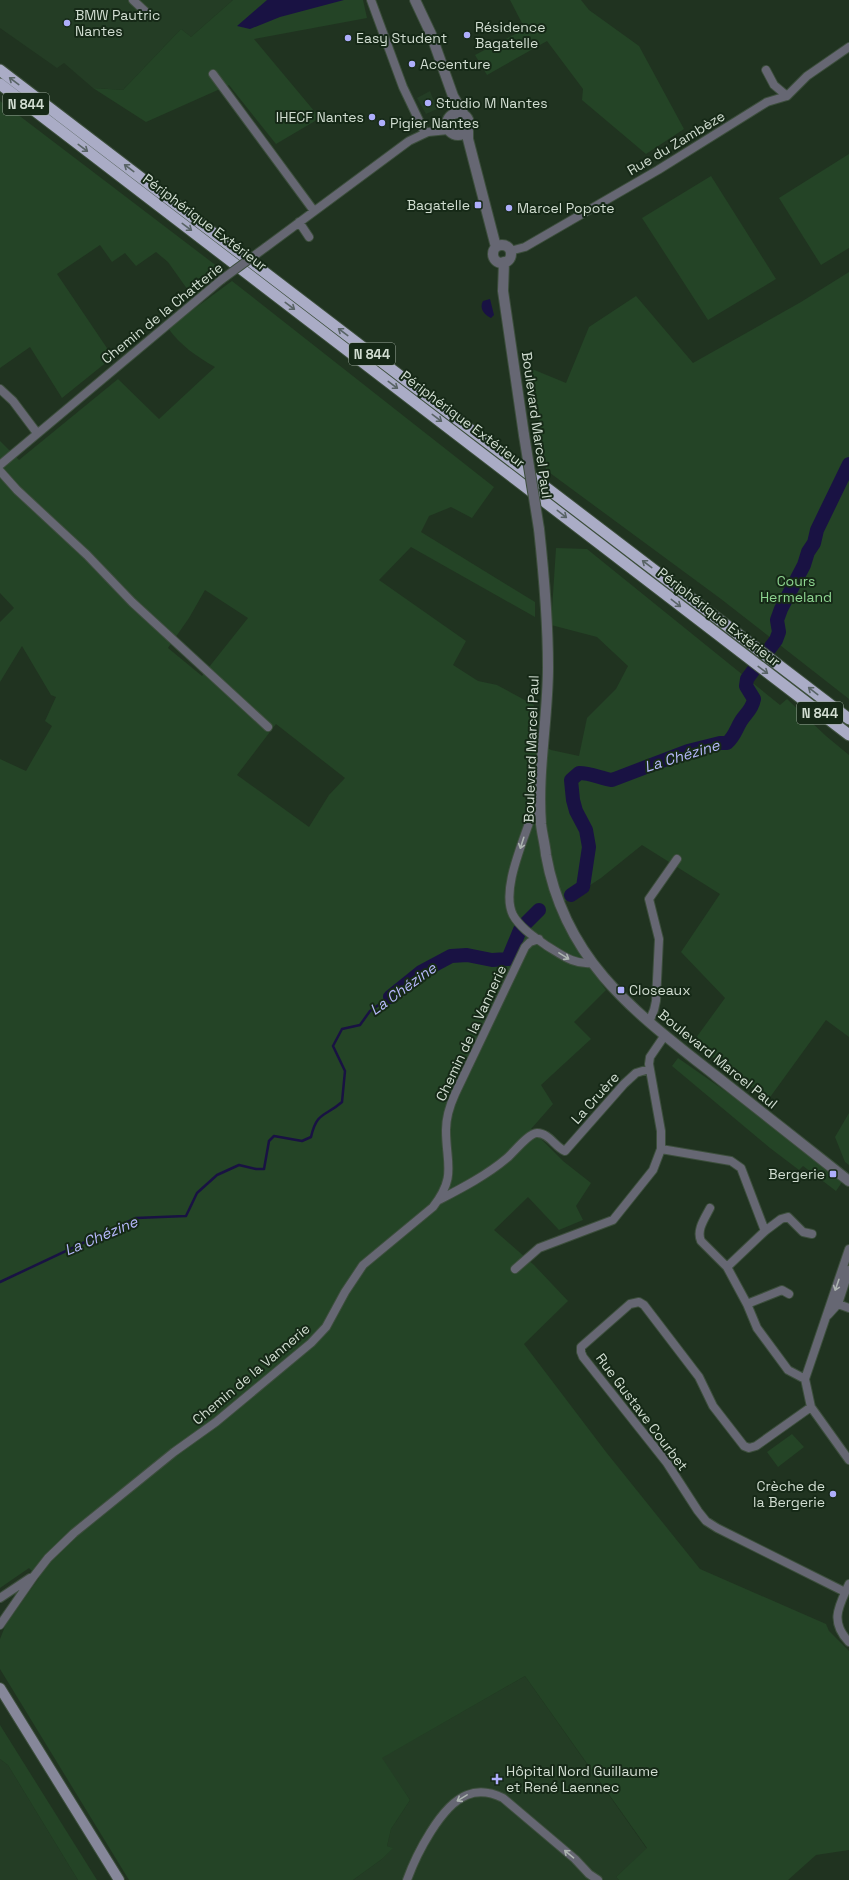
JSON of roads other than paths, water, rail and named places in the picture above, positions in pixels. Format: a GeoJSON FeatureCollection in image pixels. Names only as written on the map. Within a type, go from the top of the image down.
{"type":"FeatureCollection","features":[{"type":"Feature","properties":{"kind":"highway","name":"N 844"},"geometry":{"type":"LineString","coordinates":[[0,70],[800,680],[849,719]]}},
{"type":"Feature","properties":{"kind":"highway","name":"Périphérique Extérieur"},"geometry":{"type":"LineString","coordinates":[[0,84],[849,735]]}},
{"type":"Feature","properties":{"kind":"main road"},"geometry":{"type":"LineString","coordinates":[[0,1688],[119,1880]]}},
{"type":"Feature","properties":{"kind":"street"},"geometry":{"type":"LineString","coordinates":[[132,0],[148,14]]}},
{"type":"Feature","properties":{"kind":"street"},"geometry":{"type":"LineString","coordinates":[[371,0],[403,87],[425,133]]}},
{"type":"Feature","properties":{"kind":"street"},"geometry":{"type":"LineString","coordinates":[[415,0],[431,34],[459,113],[470,121],[468,131],[496,247],[493,252],[494,258],[498,262],[504,262],[510,257],[510,251],[504,245],[496,247]]}},
{"type":"Feature","properties":{"kind":"street","name":"Rue du Zambèze"},"geometry":{"type":"LineString","coordinates":[[510,251],[531,244],[658,170],[767,102],[787,96],[807,76],[849,47]]}},
{"type":"Feature","properties":{"kind":"street"},"geometry":{"type":"LineString","coordinates":[[766,70],[774,85],[787,96]]}},
{"type":"Feature","properties":{"kind":"street"},"geometry":{"type":"LineString","coordinates":[[213,74],[314,211]]}},
{"type":"Feature","properties":{"kind":"street"},"geometry":{"type":"LineString","coordinates":[[459,113],[448,120],[448,130],[452,134],[458,136],[468,131]]}},
{"type":"Feature","properties":{"kind":"street","name":"Chemin de la Chatterie"},"geometry":{"type":"LineString","coordinates":[[0,465],[221,280],[409,141],[425,133],[448,130]]}},
{"type":"Feature","properties":{"kind":"street"},"geometry":{"type":"LineString","coordinates":[[299,222],[309,237]]}},
{"type":"Feature","properties":{"kind":"street","name":"Boulevard Marcel Paul"},"geometry":{"type":"LineString","coordinates":[[504,262],[503,290],[539,529],[545,588],[548,668],[540,811],[541,827],[549,870],[557,897],[581,948],[592,964],[621,997],[665,1035],[849,1181]]}},
{"type":"Feature","properties":{"kind":"street"},"geometry":{"type":"LineString","coordinates":[[0,389],[13,401],[38,433]]}},
{"type":"Feature","properties":{"kind":"street"},"geometry":{"type":"LineString","coordinates":[[0,471],[17,490],[87,555],[132,602],[268,727]]}},
{"type":"Feature","properties":{"kind":"street"},"geometry":{"type":"LineString","coordinates":[[540,811],[534,814],[530,820],[514,867],[509,894],[513,914],[519,924],[570,960],[582,964],[592,964]]}},
{"type":"Feature","properties":{"kind":"street"},"geometry":{"type":"LineString","coordinates":[[649,1022],[656,1001],[659,939],[649,899],[677,859]]}},
{"type":"Feature","properties":{"kind":"street","name":"Chemin de la Vannerie"},"geometry":{"type":"LineString","coordinates":[[0,1625],[48,1558],[74,1533],[174,1452],[216,1422],[312,1343],[326,1327],[345,1292],[363,1265],[433,1207],[438,1201],[448,1183],[449,1156],[446,1130],[447,1116],[452,1099],[525,947],[530,942],[539,939]]}},
{"type":"Feature","properties":{"kind":"street"},"geometry":{"type":"LineString","coordinates":[[515,1269],[539,1248],[613,1220],[653,1170],[661,1149],[661,1131],[649,1069],[650,1057],[665,1035]]}},
{"type":"Feature","properties":{"kind":"street","name":"La Cruère"},"geometry":{"type":"LineString","coordinates":[[438,1201],[505,1160],[532,1134],[539,1133],[546,1135],[558,1148],[565,1151],[624,1084],[636,1073],[649,1069]]}},
{"type":"Feature","properties":{"kind":"street"},"geometry":{"type":"LineString","coordinates":[[661,1149],[731,1161],[741,1168],[765,1231]]}},
{"type":"Feature","properties":{"kind":"street"},"geometry":{"type":"LineString","coordinates":[[710,1208],[698,1236],[701,1241],[727,1267],[758,1328],[788,1370],[805,1379]]}},
{"type":"Feature","properties":{"kind":"street"},"geometry":{"type":"LineString","coordinates":[[727,1267],[765,1231],[781,1219],[788,1217],[803,1232],[812,1234]]}},
{"type":"Feature","properties":{"kind":"street"},"geometry":{"type":"LineString","coordinates":[[849,1249],[805,1379],[811,1407],[849,1460]]}},
{"type":"Feature","properties":{"kind":"street"},"geometry":{"type":"LineString","coordinates":[[824,1321],[838,1304],[849,1270]]}},
{"type":"Feature","properties":{"kind":"street"},"geometry":{"type":"LineString","coordinates":[[747,1304],[782,1290],[789,1294]]}},
{"type":"Feature","properties":{"kind":"street","name":"Rue Gustave Courbet"},"geometry":{"type":"LineString","coordinates":[[811,1407],[756,1446],[750,1448],[744,1446],[713,1406],[698,1376],[644,1305],[639,1302],[630,1304],[581,1347],[583,1357],[666,1463],[706,1521],[847,1588]]}},
{"type":"Feature","properties":{"kind":"street"},"geometry":{"type":"LineString","coordinates":[[838,1304],[849,1308]]}},
{"type":"Feature","properties":{"kind":"street"},"geometry":{"type":"LineString","coordinates":[[0,1598],[34,1576]]}},
{"type":"Feature","properties":{"kind":"street"},"geometry":{"type":"LineString","coordinates":[[847,1588],[839,1604],[836,1616],[838,1626],[849,1642]]}},
{"type":"Feature","properties":{"kind":"street"},"geometry":{"type":"LineString","coordinates":[[407,1880],[419,1852],[438,1822],[450,1807],[466,1795],[490,1792],[503,1798],[575,1859],[588,1874],[598,1880]]}},
{"type":"Feature","properties":{"kind":"waterway","name":"La Chézine"},"geometry":{"type":"LineString","coordinates":[[571,895],[583,887],[589,847],[586,830],[576,811],[573,800],[571,780],[579,773],[612,780],[688,751],[720,743],[727,743],[730,740],[753,703],[754,699],[746,686],[747,679],[776,640],[779,632],[777,620],[781,609],[804,565],[808,552],[814,543],[817,530],[849,464]]}},
{"type":"Feature","properties":{"kind":"waterway","name":"La Chézine"},"geometry":{"type":"LineString","coordinates":[[524,925],[539,910]]}},
{"type":"Feature","properties":{"kind":"waterway","name":"La Chézine"},"geometry":{"type":"LineString","coordinates":[[390,997],[421,972],[451,956],[467,955],[492,960],[508,959],[520,930]]}},
{"type":"Feature","properties":{"kind":"waterway","name":"La Chézine"},"geometry":{"type":"LineString","coordinates":[[0,1282],[136,1218],[186,1216],[197,1193],[217,1175],[239,1165],[256,1169],[264,1169],[269,1141],[274,1136],[302,1141],[311,1137],[313,1129],[319,1118],[342,1102],[345,1071],[333,1046],[342,1029],[360,1025],[370,1011],[390,997]]}},
{"type":"Feature","properties":{"kind":"place","name":"BMW Pautric Nantes"},"geometry":{"type":"Point","coordinates":[67,23]}},
{"type":"Feature","properties":{"kind":"place","name":"Résidence Bagatelle"},"geometry":{"type":"Point","coordinates":[467,35]}},
{"type":"Feature","properties":{"kind":"place","name":"Easy Student"},"geometry":{"type":"Point","coordinates":[348,38]}},
{"type":"Feature","properties":{"kind":"place","name":"Accenture"},"geometry":{"type":"Point","coordinates":[412,64]}},
{"type":"Feature","properties":{"kind":"place","name":"Studio M Nantes"},"geometry":{"type":"Point","coordinates":[428,103]}},
{"type":"Feature","properties":{"kind":"place","name":"IHECF Nantes"},"geometry":{"type":"Point","coordinates":[372,117]}},
{"type":"Feature","properties":{"kind":"place","name":"Pigier Nantes"},"geometry":{"type":"Point","coordinates":[382,123]}},
{"type":"Feature","properties":{"kind":"place","name":"Bagatelle"},"geometry":{"type":"Point","coordinates":[478,205]}},
{"type":"Feature","properties":{"kind":"place","name":"Marcel Popote"},"geometry":{"type":"Point","coordinates":[509,208]}},
{"type":"Feature","properties":{"kind":"place","name":"Closeaux"},"geometry":{"type":"Point","coordinates":[621,990]}},
{"type":"Feature","properties":{"kind":"place","name":"Bergerie"},"geometry":{"type":"Point","coordinates":[833,1174]}},
{"type":"Feature","properties":{"kind":"place","name":"Crèche de la Bergerie"},"geometry":{"type":"Point","coordinates":[833,1494]}},
{"type":"Feature","properties":{"kind":"place","name":"Hôpital Nord Guillaume et René Laennec"},"geometry":{"type":"Point","coordinates":[497,1779]}},
{"type":"Feature","properties":{"kind":"park label","name":"Cours Hermeland"},"geometry":{"type":"Point","coordinates":[796,590]}}]}
